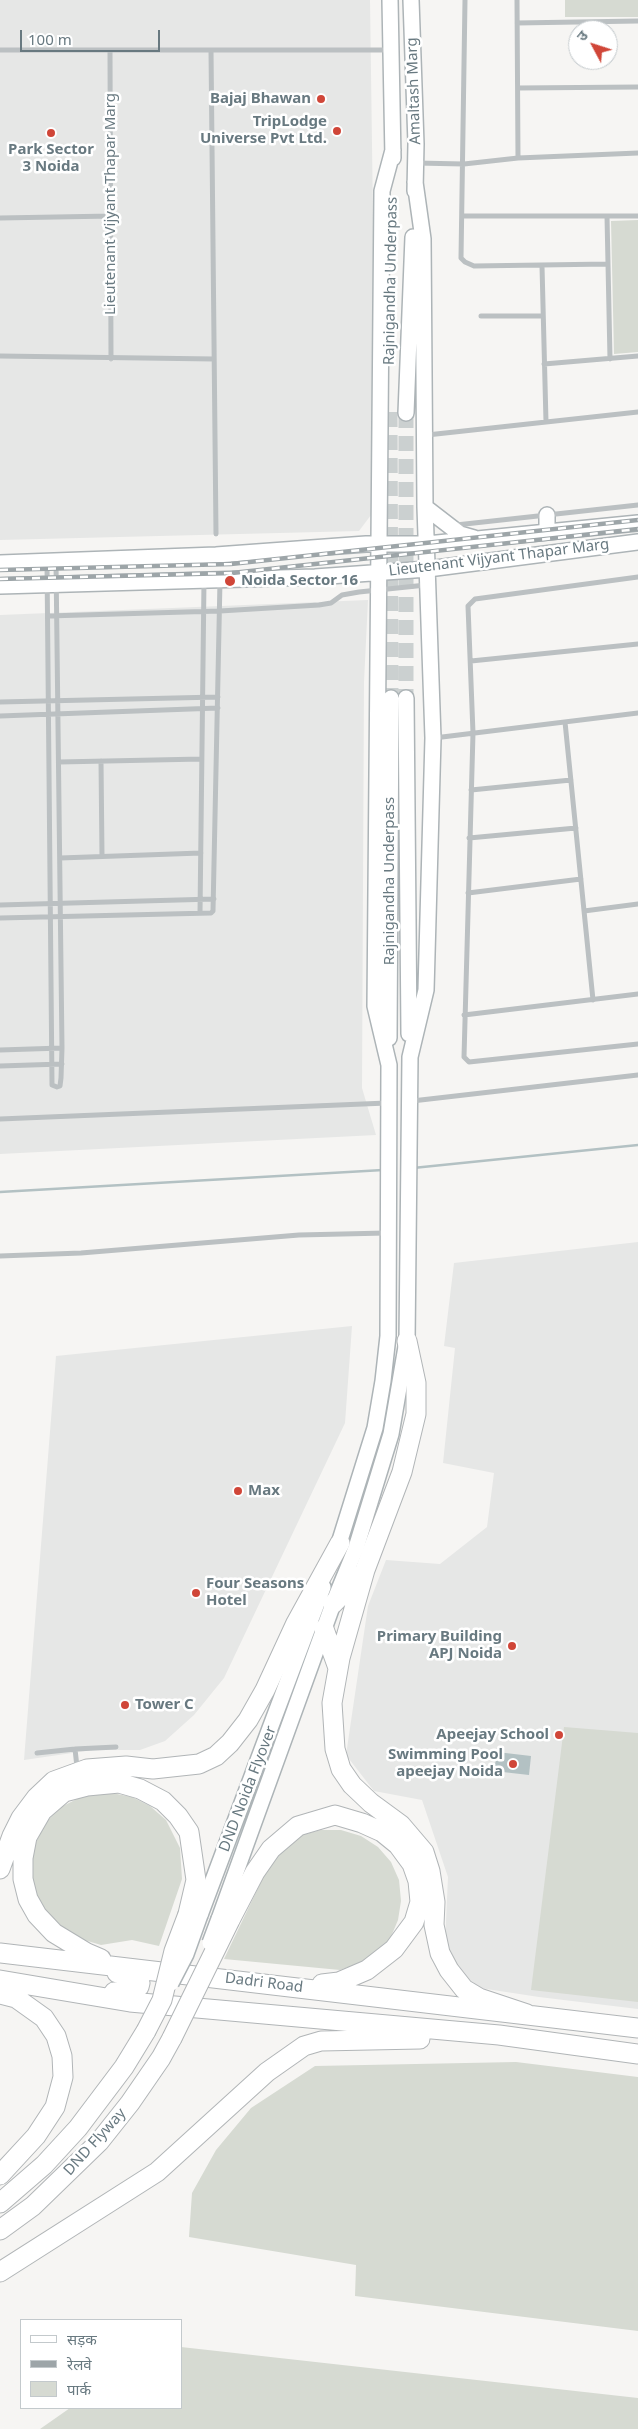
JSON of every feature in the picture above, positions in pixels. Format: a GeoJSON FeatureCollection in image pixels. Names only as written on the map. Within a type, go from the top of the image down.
{"type":"FeatureCollection","features":[{"type":"Feature","properties":{"kind":"highway"},"geometry":{"type":"LineString","coordinates":[[407,1341],[416,1382],[416,1414],[402,1472],[365,1570],[338,1669],[332,1703],[335,1749],[341,1769],[352,1785],[371,1803],[401,1825],[424,1852],[430,1871],[435,1902],[434,1925],[440,1953],[449,1970],[464,1989],[479,1998],[527,2014],[638,2028]]}},
{"type":"Feature","properties":{"kind":"highway"},"geometry":{"type":"LineString","coordinates":[[0,1869],[12,1836],[36,1798],[54,1782],[88,1769],[126,1766],[153,1769],[199,1764],[216,1756],[248,1720],[265,1690],[296,1624],[340,1543]]}},
{"type":"Feature","properties":{"kind":"highway"},"geometry":{"type":"LineString","coordinates":[[333,1604],[365,1570]]}},
{"type":"Feature","properties":{"kind":"highway"},"geometry":{"type":"LineString","coordinates":[[324,1629],[338,1669]]}},
{"type":"Feature","properties":{"kind":"highway"},"geometry":{"type":"LineString","coordinates":[[121,1966],[87,1953],[54,1933],[37,1915],[28,1899],[23,1878],[22,1858],[27,1837],[42,1811],[64,1792],[87,1786],[119,1783],[140,1789],[162,1801],[178,1816],[189,1832],[196,1880],[194,1915]]}},
{"type":"Feature","properties":{"kind":"highway"},"geometry":{"type":"LineString","coordinates":[[225,1919],[271,1849],[298,1826],[335,1816],[362,1823],[382,1832],[398,1845],[412,1864],[418,1881],[420,1902],[414,1922],[394,1949],[367,1970],[339,1982],[293,1986]]}},
{"type":"Feature","properties":{"kind":"highway","name":"DND Flyway"},"geometry":{"type":"LineString","coordinates":[[0,2203],[44,2165],[78,2128],[124,2067],[162,2000],[174,1951],[194,1915]]}},
{"type":"Feature","properties":{"kind":"highway","name":"DND Flyway"},"geometry":{"type":"LineString","coordinates":[[0,2230],[33,2206],[99,2142],[130,2103],[161,2058],[172,2038],[225,1919]]}},
{"type":"Feature","properties":{"kind":"highway","name":"Dadri Road"},"geometry":{"type":"LineString","coordinates":[[0,1953],[527,2014]]}},
{"type":"Feature","properties":{"kind":"highway"},"geometry":{"type":"LineString","coordinates":[[32,1984],[76,1987],[123,1994],[136,1991],[140,1983],[134,1976],[128,1974],[81,1969],[33,1956]]}},
{"type":"Feature","properties":{"kind":"highway","name":"Dadri Road"},"geometry":{"type":"LineString","coordinates":[[0,1980],[130,2002],[499,2035]]}},
{"type":"Feature","properties":{"kind":"highway"},"geometry":{"type":"LineString","coordinates":[[0,1994],[16,1998],[44,2018],[56,2036],[62,2056],[63,2077],[55,2107],[36,2136],[0,2175]]}},
{"type":"Feature","properties":{"kind":"highway"},"geometry":{"type":"LineString","coordinates":[[0,2272],[157,2172],[266,2072],[304,2046],[321,2041],[499,2035],[638,2054]]}},
{"type":"Feature","properties":{"kind":"main road","name":"Amaltash Marg"},"geometry":{"type":"LineString","coordinates":[[390,0],[393,150]]}},
{"type":"Feature","properties":{"kind":"main road","name":"Amaltash Marg"},"geometry":{"type":"LineString","coordinates":[[411,0],[415,182]]}},
{"type":"Feature","properties":{"kind":"main road","name":"Rajnigandha Underpass"},"geometry":{"type":"LineString","coordinates":[[390,412],[393,150]]}},
{"type":"Feature","properties":{"kind":"main road"},"geometry":{"type":"LineString","coordinates":[[389,1065],[375,1006],[382,191],[393,150]]}},
{"type":"Feature","properties":{"kind":"main road","name":"Rajnigandha Underpass"},"geometry":{"type":"LineString","coordinates":[[406,413],[415,182]]}},
{"type":"Feature","properties":{"kind":"main road"},"geometry":{"type":"LineString","coordinates":[[410,1057],[426,990],[433,738],[425,507],[423,239],[415,182]]}},
{"type":"Feature","properties":{"kind":"main road"},"geometry":{"type":"LineString","coordinates":[[425,507],[460,534],[478,540]]}},
{"type":"Feature","properties":{"kind":"main road"},"geometry":{"type":"LineString","coordinates":[[547,515],[547,532]]}},
{"type":"Feature","properties":{"kind":"main road","name":"Lieutenant Vijyant Thapar Marg"},"geometry":{"type":"LineString","coordinates":[[0,563],[216,555],[379,543],[427,544],[638,523]]}},
{"type":"Feature","properties":{"kind":"main road","name":"Lieutenant Vijyant Thapar Marg"},"geometry":{"type":"LineString","coordinates":[[0,586],[316,577],[380,572],[428,577],[638,542]]}},
{"type":"Feature","properties":{"kind":"main road","name":"Rajnigandha Underpass"},"geometry":{"type":"LineString","coordinates":[[389,1065],[399,698],[410,1057]]}},
{"type":"Feature","properties":{"kind":"main road","name":"DND Noida Flyover"},"geometry":{"type":"LineString","coordinates":[[225,1919],[324,1629],[356,1548],[391,1434],[407,1341],[410,1057]]}},
{"type":"Feature","properties":{"kind":"main road","name":"DND Noida Flyover"},"geometry":{"type":"LineString","coordinates":[[194,1915],[340,1543],[374,1428],[383,1381],[388,1336],[389,1065]]}},
{"type":"Feature","properties":{"kind":"street"},"geometry":{"type":"LineString","coordinates":[[465,0],[464,164],[461,258],[464,262],[474,266],[608,264]]}},
{"type":"Feature","properties":{"kind":"street"},"geometry":{"type":"LineString","coordinates":[[517,0],[518,158]]}},
{"type":"Feature","properties":{"kind":"street"},"geometry":{"type":"LineString","coordinates":[[517,23],[638,21]]}},
{"type":"Feature","properties":{"kind":"street"},"geometry":{"type":"LineString","coordinates":[[0,50],[391,50]]}},
{"type":"Feature","properties":{"kind":"street","name":"Lieutenant Vijyant Thapar Marg"},"geometry":{"type":"LineString","coordinates":[[110,50],[111,359]]}},
{"type":"Feature","properties":{"kind":"street"},"geometry":{"type":"LineString","coordinates":[[211,50],[216,534]]}},
{"type":"Feature","properties":{"kind":"street"},"geometry":{"type":"LineString","coordinates":[[518,88],[638,87]]}},
{"type":"Feature","properties":{"kind":"street"},"geometry":{"type":"LineString","coordinates":[[416,163],[464,164],[518,158],[638,154]]}},
{"type":"Feature","properties":{"kind":"street"},"geometry":{"type":"LineString","coordinates":[[0,218],[112,216]]}},
{"type":"Feature","properties":{"kind":"street"},"geometry":{"type":"LineString","coordinates":[[462,216],[638,216]]}},
{"type":"Feature","properties":{"kind":"street"},"geometry":{"type":"LineString","coordinates":[[607,216],[610,359]]}},
{"type":"Feature","properties":{"kind":"street"},"geometry":{"type":"LineString","coordinates":[[542,266],[546,422]]}},
{"type":"Feature","properties":{"kind":"street"},"geometry":{"type":"LineString","coordinates":[[480,316],[543,316]]}},
{"type":"Feature","properties":{"kind":"street"},"geometry":{"type":"LineString","coordinates":[[0,356],[214,359]]}},
{"type":"Feature","properties":{"kind":"street"},"geometry":{"type":"LineString","coordinates":[[544,364],[638,356]]}},
{"type":"Feature","properties":{"kind":"street"},"geometry":{"type":"LineString","coordinates":[[424,435],[638,412]]}},
{"type":"Feature","properties":{"kind":"street"},"geometry":{"type":"LineString","coordinates":[[448,526],[638,505]]}},
{"type":"Feature","properties":{"kind":"street"},"geometry":{"type":"LineString","coordinates":[[51,561],[52,584],[48,616],[50,917],[52,1085],[57,1087],[60,1085],[62,1064],[58,615],[52,584],[51,561]]}},
{"type":"Feature","properties":{"kind":"street"},"geometry":{"type":"LineString","coordinates":[[48,616],[220,611],[325,604],[336,601],[342,595],[378,589],[428,577]]}},
{"type":"Feature","properties":{"kind":"street"},"geometry":{"type":"LineString","coordinates":[[638,577],[475,599],[468,606],[473,733],[464,1056],[469,1062],[638,1044]]}},
{"type":"Feature","properties":{"kind":"street"},"geometry":{"type":"LineString","coordinates":[[200,914],[204,580]]}},
{"type":"Feature","properties":{"kind":"street"},"geometry":{"type":"LineString","coordinates":[[0,918],[212,913],[214,899],[220,580]]}},
{"type":"Feature","properties":{"kind":"street"},"geometry":{"type":"LineString","coordinates":[[471,661],[638,644]]}},
{"type":"Feature","properties":{"kind":"street"},"geometry":{"type":"LineString","coordinates":[[0,702],[218,697]]}},
{"type":"Feature","properties":{"kind":"street"},"geometry":{"type":"LineString","coordinates":[[0,716],[218,708]]}},
{"type":"Feature","properties":{"kind":"street"},"geometry":{"type":"LineString","coordinates":[[433,738],[638,713]]}},
{"type":"Feature","properties":{"kind":"street"},"geometry":{"type":"LineString","coordinates":[[565,722],[593,1000]]}},
{"type":"Feature","properties":{"kind":"street"},"geometry":{"type":"LineString","coordinates":[[59,762],[202,759]]}},
{"type":"Feature","properties":{"kind":"street"},"geometry":{"type":"LineString","coordinates":[[100,761],[102,856]]}},
{"type":"Feature","properties":{"kind":"street"},"geometry":{"type":"LineString","coordinates":[[471,790],[571,780]]}},
{"type":"Feature","properties":{"kind":"street"},"geometry":{"type":"LineString","coordinates":[[469,838],[576,828]]}},
{"type":"Feature","properties":{"kind":"street"},"geometry":{"type":"LineString","coordinates":[[60,858],[201,853]]}},
{"type":"Feature","properties":{"kind":"street"},"geometry":{"type":"LineString","coordinates":[[468,893],[581,879]]}},
{"type":"Feature","properties":{"kind":"street"},"geometry":{"type":"LineString","coordinates":[[0,905],[214,899]]}},
{"type":"Feature","properties":{"kind":"street"},"geometry":{"type":"LineString","coordinates":[[584,911],[638,904]]}},
{"type":"Feature","properties":{"kind":"street"},"geometry":{"type":"LineString","coordinates":[[464,1015],[638,994]]}},
{"type":"Feature","properties":{"kind":"street"},"geometry":{"type":"LineString","coordinates":[[0,1050],[62,1048]]}},
{"type":"Feature","properties":{"kind":"street"},"geometry":{"type":"LineString","coordinates":[[0,1066],[62,1064]]}},
{"type":"Feature","properties":{"kind":"street"},"geometry":{"type":"LineString","coordinates":[[409,1107],[638,1075]]}},
{"type":"Feature","properties":{"kind":"street"},"geometry":{"type":"LineString","coordinates":[[0,1120],[389,1108]]}},
{"type":"Feature","properties":{"kind":"street"},"geometry":{"type":"LineString","coordinates":[[0,1256],[81,1253],[388,1228]]}},
{"type":"Feature","properties":{"kind":"street"},"geometry":{"type":"LineString","coordinates":[[37,1753],[116,1747]]}},
{"type":"Feature","properties":{"kind":"street"},"geometry":{"type":"LineString","coordinates":[[75,1749],[78,1773]]}},
{"type":"Feature","properties":{"kind":"shaded area"},"geometry":{"type":"Polygon","coordinates":[[[0,0],[370,0],[377,507],[359,531],[0,540],[0,0]]]}},
{"type":"Feature","properties":{"kind":"shaded area"},"geometry":{"type":"Polygon","coordinates":[[[368,600],[364,682],[362,1088],[376,1135],[0,1154],[0,615],[368,600]]]}},
{"type":"Feature","properties":{"kind":"shaded area"},"geometry":{"type":"Polygon","coordinates":[[[638,1242],[638,2009],[480,1988],[457,1969],[445,1943],[448,1877],[422,1800],[374,1791],[346,1755],[368,1606],[386,1560],[440,1564],[487,1527],[494,1473],[443,1463],[455,1348],[444,1346],[454,1263],[638,1242]]]}},
{"type":"Feature","properties":{"kind":"shaded area"},"geometry":{"type":"Polygon","coordinates":[[[352,1326],[345,1423],[224,1678],[194,1715],[165,1741],[140,1750],[93,1750],[24,1760],[56,1356],[352,1326]]]}},
{"type":"Feature","properties":{"kind":"shaded area","name":"Swimming Pool apeejay Noida"},"geometry":{"type":"Polygon","coordinates":[[[497,1752],[531,1756],[529,1775],[494,1771],[497,1752]]]}},
{"type":"Feature","properties":{"kind":"green space"},"geometry":{"type":"Polygon","coordinates":[[[565,0],[638,0],[638,17],[565,17],[565,0]]]}},
{"type":"Feature","properties":{"kind":"green space"},"geometry":{"type":"Polygon","coordinates":[[[638,220],[638,352],[614,354],[611,221],[638,220]]]}},
{"type":"Feature","properties":{"kind":"green space"},"geometry":{"type":"Polygon","coordinates":[[[564,1727],[638,1733],[638,2002],[531,1990],[564,1727]]]}},
{"type":"Feature","properties":{"kind":"green space"},"geometry":{"type":"Polygon","coordinates":[[[112,1793],[132,1797],[150,1806],[166,1820],[180,1848],[182,1879],[159,1946],[132,1940],[101,1945],[71,1936],[41,1908],[31,1879],[33,1848],[47,1821],[63,1806],[81,1797],[112,1793]]]}},
{"type":"Feature","properties":{"kind":"green space"},"geometry":{"type":"Polygon","coordinates":[[[321,1830],[341,1830],[361,1836],[378,1847],[391,1862],[399,1880],[401,1901],[398,1920],[390,1939],[368,1960],[340,1970],[224,1959],[271,1861],[302,1835],[321,1830]]]}},
{"type":"Feature","properties":{"kind":"green space"},"geometry":{"type":"Polygon","coordinates":[[[516,2062],[638,2077],[638,2331],[355,2296],[356,2265],[189,2237],[192,2193],[216,2150],[251,2108],[315,2066],[516,2062]]]}},
{"type":"Feature","properties":{"kind":"green space"},"geometry":{"type":"Polygon","coordinates":[[[182,2347],[638,2398],[638,2429],[40,2429],[69,2409],[182,2409],[182,2347]]]}},
{"type":"Feature","properties":{"kind":"waterway"},"geometry":{"type":"LineString","coordinates":[[413,1168],[638,1145]]}},
{"type":"Feature","properties":{"kind":"waterway"},"geometry":{"type":"LineString","coordinates":[[0,1192],[383,1170]]}},
{"type":"Feature","properties":{"kind":"tunnel"},"geometry":{"type":"LineString","coordinates":[[390,412],[391,698]]}},
{"type":"Feature","properties":{"kind":"tunnel"},"geometry":{"type":"LineString","coordinates":[[406,413],[406,698]]}},
{"type":"Feature","properties":{"kind":"railway"},"geometry":{"type":"LineString","coordinates":[[0,570],[231,564],[638,520]]}},
{"type":"Feature","properties":{"kind":"railway"},"geometry":{"type":"LineString","coordinates":[[0,579],[232,573],[638,529]]}},
{"type":"Feature","properties":{"kind":"place","name":"Bajaj Bhawan"},"geometry":{"type":"Point","coordinates":[321,99]}},
{"type":"Feature","properties":{"kind":"place","name":"TripLodge Universe Pvt Ltd."},"geometry":{"type":"Point","coordinates":[337,131]}},
{"type":"Feature","properties":{"kind":"place","name":"Park Sector 3 Noida"},"geometry":{"type":"Point","coordinates":[51,133]}},
{"type":"Feature","properties":{"kind":"place","name":"Noida Sector 16"},"geometry":{"type":"Point","coordinates":[230,581]}},
{"type":"Feature","properties":{"kind":"place","name":"Max"},"geometry":{"type":"Point","coordinates":[238,1491]}},
{"type":"Feature","properties":{"kind":"place","name":"Four Seasons Hotel"},"geometry":{"type":"Point","coordinates":[196,1593]}},
{"type":"Feature","properties":{"kind":"place","name":"Primary Building APJ Noida"},"geometry":{"type":"Point","coordinates":[512,1646]}},
{"type":"Feature","properties":{"kind":"place","name":"Tower C"},"geometry":{"type":"Point","coordinates":[125,1705]}},
{"type":"Feature","properties":{"kind":"place","name":"Apeejay School"},"geometry":{"type":"Point","coordinates":[559,1735]}},
{"type":"Feature","properties":{"kind":"place","name":"Swimming Pool apeejay Noida"},"geometry":{"type":"Point","coordinates":[513,1764]}}]}
